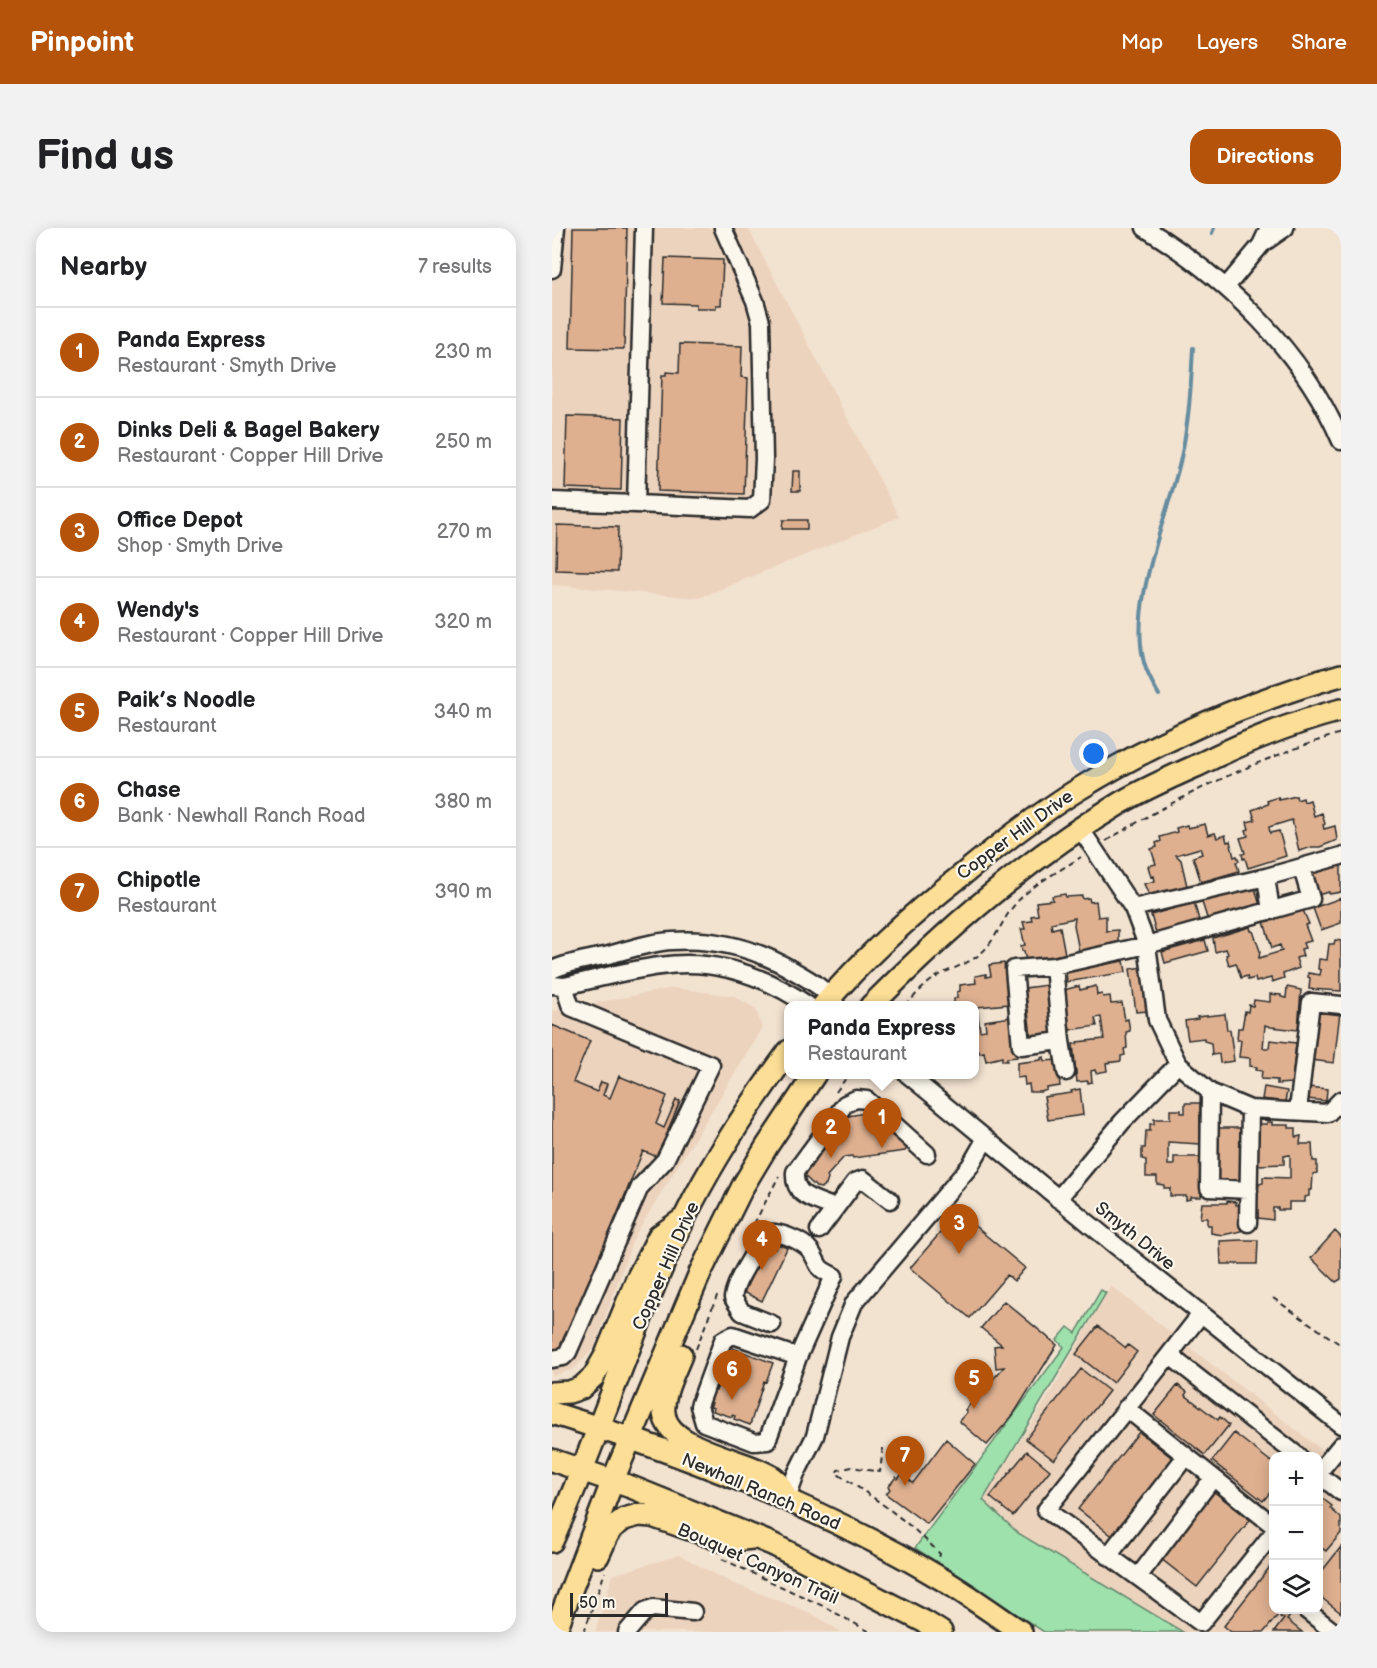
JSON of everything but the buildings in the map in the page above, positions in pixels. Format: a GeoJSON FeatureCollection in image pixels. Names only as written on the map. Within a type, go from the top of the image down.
{"type":"FeatureCollection","features":[{"type":"Feature","properties":{"kind":"main road","name":"Copper Hill Drive"},"geometry":{"type":"LineString","coordinates":[[831,1001],[890,935],[945,888],[1009,837],[1079,789],[1160,744],[1211,721],[1309,684],[1341,675]]}},
{"type":"Feature","properties":{"kind":"main road","name":"Copper Hill Drive"},"geometry":{"type":"LineString","coordinates":[[875,1001],[926,950],[982,900],[1029,863],[1080,828],[1125,801],[1226,751],[1341,710]]}},
{"type":"Feature","properties":{"kind":"main road","name":"Copper Hill Drive"},"geometry":{"type":"LineString","coordinates":[[552,1541],[573,1496],[652,1293],[686,1217],[742,1118],[784,1058]]}},
{"type":"Feature","properties":{"kind":"main road","name":"Copper Hill Drive"},"geometry":{"type":"LineString","coordinates":[[555,1632],[613,1480],[699,1273],[743,1186],[812,1079]]}},
{"type":"Feature","properties":{"kind":"main road"},"geometry":{"type":"LineString","coordinates":[[552,1393],[569,1392],[582,1388],[594,1376],[606,1355],[659,1236],[686,1217]]}},
{"type":"Feature","properties":{"kind":"main road"},"geometry":{"type":"LineString","coordinates":[[699,1273],[698,1310],[665,1396],[664,1413],[670,1428],[690,1443],[774,1477],[787,1499]]}},
{"type":"Feature","properties":{"kind":"main road","name":"Newhall Ranch Road"},"geometry":{"type":"LineString","coordinates":[[552,1413],[631,1439],[787,1499],[946,1581],[1021,1632]]}},
{"type":"Feature","properties":{"kind":"main road"},"geometry":{"type":"LineString","coordinates":[[552,1460],[613,1480],[756,1538],[925,1622],[940,1632]]}},
{"type":"Feature","properties":{"kind":"main road"},"geometry":{"type":"LineString","coordinates":[[570,1632],[607,1536],[612,1528],[624,1519],[639,1515],[652,1516],[724,1541],[756,1538]]}},
{"type":"Feature","properties":{"kind":"street"},"geometry":{"type":"LineString","coordinates":[[552,269],[556,228]]}},
{"type":"Feature","properties":{"kind":"street"},"geometry":{"type":"LineString","coordinates":[[636,504],[644,228]]}},
{"type":"Feature","properties":{"kind":"street"},"geometry":{"type":"LineString","coordinates":[[552,501],[734,509],[750,508],[762,500],[764,448],[761,322],[755,301],[723,228]]}},
{"type":"Feature","properties":{"kind":"street"},"geometry":{"type":"LineString","coordinates":[[1145,228],[1186,255],[1226,286],[1254,315],[1290,357],[1314,390],[1341,441]]}},
{"type":"Feature","properties":{"kind":"street"},"geometry":{"type":"LineString","coordinates":[[1261,245],[1269,228]]}},
{"type":"Feature","properties":{"kind":"street"},"geometry":{"type":"LineString","coordinates":[[1226,286],[1261,245],[1285,228]]}},
{"type":"Feature","properties":{"kind":"street"},"geometry":{"type":"LineString","coordinates":[[1080,828],[1133,908],[1147,945],[1157,1020],[1178,1064],[1210,1092],[1250,1109],[1328,1113],[1341,1100]]}},
{"type":"Feature","properties":{"kind":"street"},"geometry":{"type":"LineString","coordinates":[[1133,908],[1266,877],[1341,856]]}},
{"type":"Feature","properties":{"kind":"street"},"geometry":{"type":"LineString","coordinates":[[1061,1041],[1021,1046],[1014,969],[1054,966],[1147,945],[1311,899],[1302,868]]}},
{"type":"Feature","properties":{"kind":"street"},"geometry":{"type":"LineString","coordinates":[[1266,877],[1271,911]]}},
{"type":"Feature","properties":{"kind":"street"},"geometry":{"type":"LineString","coordinates":[[552,970],[650,944],[672,941],[708,941],[738,946],[774,959],[812,982],[829,1001]]}},
{"type":"Feature","properties":{"kind":"street"},"geometry":{"type":"LineString","coordinates":[[552,1359],[563,1357],[568,1352],[640,1186],[665,1160],[711,1065],[571,1007],[558,986],[660,965],[698,964],[726,968],[755,976],[801,1001]]}},
{"type":"Feature","properties":{"kind":"street"},"geometry":{"type":"LineString","coordinates":[[1054,966],[1066,1072]]}},
{"type":"Feature","properties":{"kind":"street"},"geometry":{"type":"LineString","coordinates":[[1298,1110],[1311,1002],[1341,1005]]}},
{"type":"Feature","properties":{"kind":"street"},"geometry":{"type":"LineString","coordinates":[[1058,1199],[1122,1122],[1178,1064]]}},
{"type":"Feature","properties":{"kind":"street","name":"Smyth Drive"},"geometry":{"type":"LineString","coordinates":[[914,1079],[1058,1199],[1341,1425]]}},
{"type":"Feature","properties":{"kind":"street"},"geometry":{"type":"LineString","coordinates":[[1210,1092],[1209,1188],[1249,1190]]}},
{"type":"Feature","properties":{"kind":"street"},"geometry":{"type":"LineString","coordinates":[[835,1208],[800,1193],[794,1183],[795,1172],[845,1104],[856,1099],[867,1100],[927,1154]]}},
{"type":"Feature","properties":{"kind":"street"},"geometry":{"type":"LineString","coordinates":[[1248,1223],[1250,1109]]}},
{"type":"Feature","properties":{"kind":"street"},"geometry":{"type":"LineString","coordinates":[[787,1499],[796,1474],[816,1436],[840,1336],[854,1303],[969,1166],[986,1140]]}},
{"type":"Feature","properties":{"kind":"street"},"geometry":{"type":"LineString","coordinates":[[819,1230],[855,1182],[863,1179],[890,1200]]}},
{"type":"Feature","properties":{"kind":"street"},"geometry":{"type":"LineString","coordinates":[[772,1324],[742,1311],[733,1298],[763,1235],[772,1232],[782,1234],[809,1248],[819,1270],[834,1276],[798,1357],[766,1441],[754,1442],[704,1423],[699,1406],[723,1340],[733,1335],[798,1357]]}},
{"type":"Feature","properties":{"kind":"street"},"geometry":{"type":"LineString","coordinates":[[1201,1314],[1046,1510],[1201,1623],[1269,1538]]}},
{"type":"Feature","properties":{"kind":"street"},"geometry":{"type":"LineString","coordinates":[[1169,1355],[1293,1452]]}},
{"type":"Feature","properties":{"kind":"street"},"geometry":{"type":"LineString","coordinates":[[1126,1408],[1269,1522]]}},
{"type":"Feature","properties":{"kind":"street"},"geometry":{"type":"LineString","coordinates":[[1323,1469],[1341,1445]]}},
{"type":"Feature","properties":{"kind":"street"},"geometry":{"type":"LineString","coordinates":[[1108,1556],[1186,1456]]}},
{"type":"Feature","properties":{"kind":"street"},"geometry":{"type":"LineString","coordinates":[[1323,1477],[1341,1492]]}},
{"type":"Feature","properties":{"kind":"street"},"geometry":{"type":"LineString","coordinates":[[1138,1577],[1213,1478]]}},
{"type":"Feature","properties":{"kind":"street"},"geometry":{"type":"LineString","coordinates":[[627,1632],[645,1611],[653,1608],[693,1612]]}},
{"type":"Feature","properties":{"kind":"street"},"geometry":{"type":"LineString","coordinates":[[1311,1614],[1334,1632]]}},
{"type":"Feature","properties":{"kind":"path"},"geometry":{"type":"LineString","coordinates":[[1273,1298],[1341,1345]]}},
{"type":"Feature","properties":{"kind":"path"},"geometry":{"type":"LineString","coordinates":[[883,1448],[880,1472],[852,1467],[838,1470],[836,1473],[892,1509],[929,1542],[940,1554],[939,1558]]}},
{"type":"Feature","properties":{"kind":"path","name":"Bouquet Canyon Trail"},"geometry":{"type":"LineString","coordinates":[[716,1556],[823,1606],[870,1632]]}},
{"type":"Feature","properties":{"kind":"path"},"geometry":{"type":"LineString","coordinates":[[584,1632],[607,1566]]}},
{"type":"Feature","properties":{"kind":"shaded area"},"geometry":{"type":"Polygon","coordinates":[[[552,228],[748,228],[899,517],[699,598],[552,585],[552,228]]]}},
{"type":"Feature","properties":{"kind":"shaded area"},"geometry":{"type":"Polygon","coordinates":[[[674,988],[734,996],[756,1009],[762,1029],[634,1237],[594,1348],[574,1369],[552,1376],[552,1011],[674,988]]]}},
{"type":"Feature","properties":{"kind":"shaded area"},"geometry":{"type":"Polygon","coordinates":[[[1111,1286],[1341,1465],[1341,1632],[1183,1632],[1018,1533],[983,1500],[1050,1394],[1111,1286]]]}},
{"type":"Feature","properties":{"kind":"shaded area"},"geometry":{"type":"Polygon","coordinates":[[[679,1555],[732,1583],[811,1613],[841,1632],[595,1632],[613,1575],[679,1555]]]}},
{"type":"Feature","properties":{"kind":"green space"},"geometry":{"type":"Polygon","coordinates":[[[1101,1290],[1106,1293],[983,1500],[1018,1533],[1183,1632],[1044,1632],[915,1548],[1064,1347],[1057,1340],[1068,1327],[1076,1333],[1101,1290]]]}},
{"type":"Feature","properties":{"kind":"waterway"},"geometry":{"type":"LineString","coordinates":[[1212,233],[1214,228]]}},
{"type":"Feature","properties":{"kind":"waterway"},"geometry":{"type":"LineString","coordinates":[[1159,695],[1145,666],[1141,643],[1141,618],[1150,564],[1174,485],[1186,434],[1193,348]]}},
{"type":"Feature","properties":{"kind":"place","name":"Panda Express"},"geometry":{"type":"Point","coordinates":[882,1148]}},
{"type":"Feature","properties":{"kind":"place","name":"Dinks Deli & Bagel Bakery"},"geometry":{"type":"Point","coordinates":[831,1158]}},
{"type":"Feature","properties":{"kind":"place","name":"Office Depot"},"geometry":{"type":"Point","coordinates":[959,1254]}},
{"type":"Feature","properties":{"kind":"place","name":"Wendy's"},"geometry":{"type":"Point","coordinates":[762,1270]}},
{"type":"Feature","properties":{"kind":"place","name":"Chase"},"geometry":{"type":"Point","coordinates":[732,1400]}},
{"type":"Feature","properties":{"kind":"place","name":"Paik’s Noodle"},"geometry":{"type":"Point","coordinates":[974,1409]}},
{"type":"Feature","properties":{"kind":"place","name":"Chipotle"},"geometry":{"type":"Point","coordinates":[905,1486]}}]}
